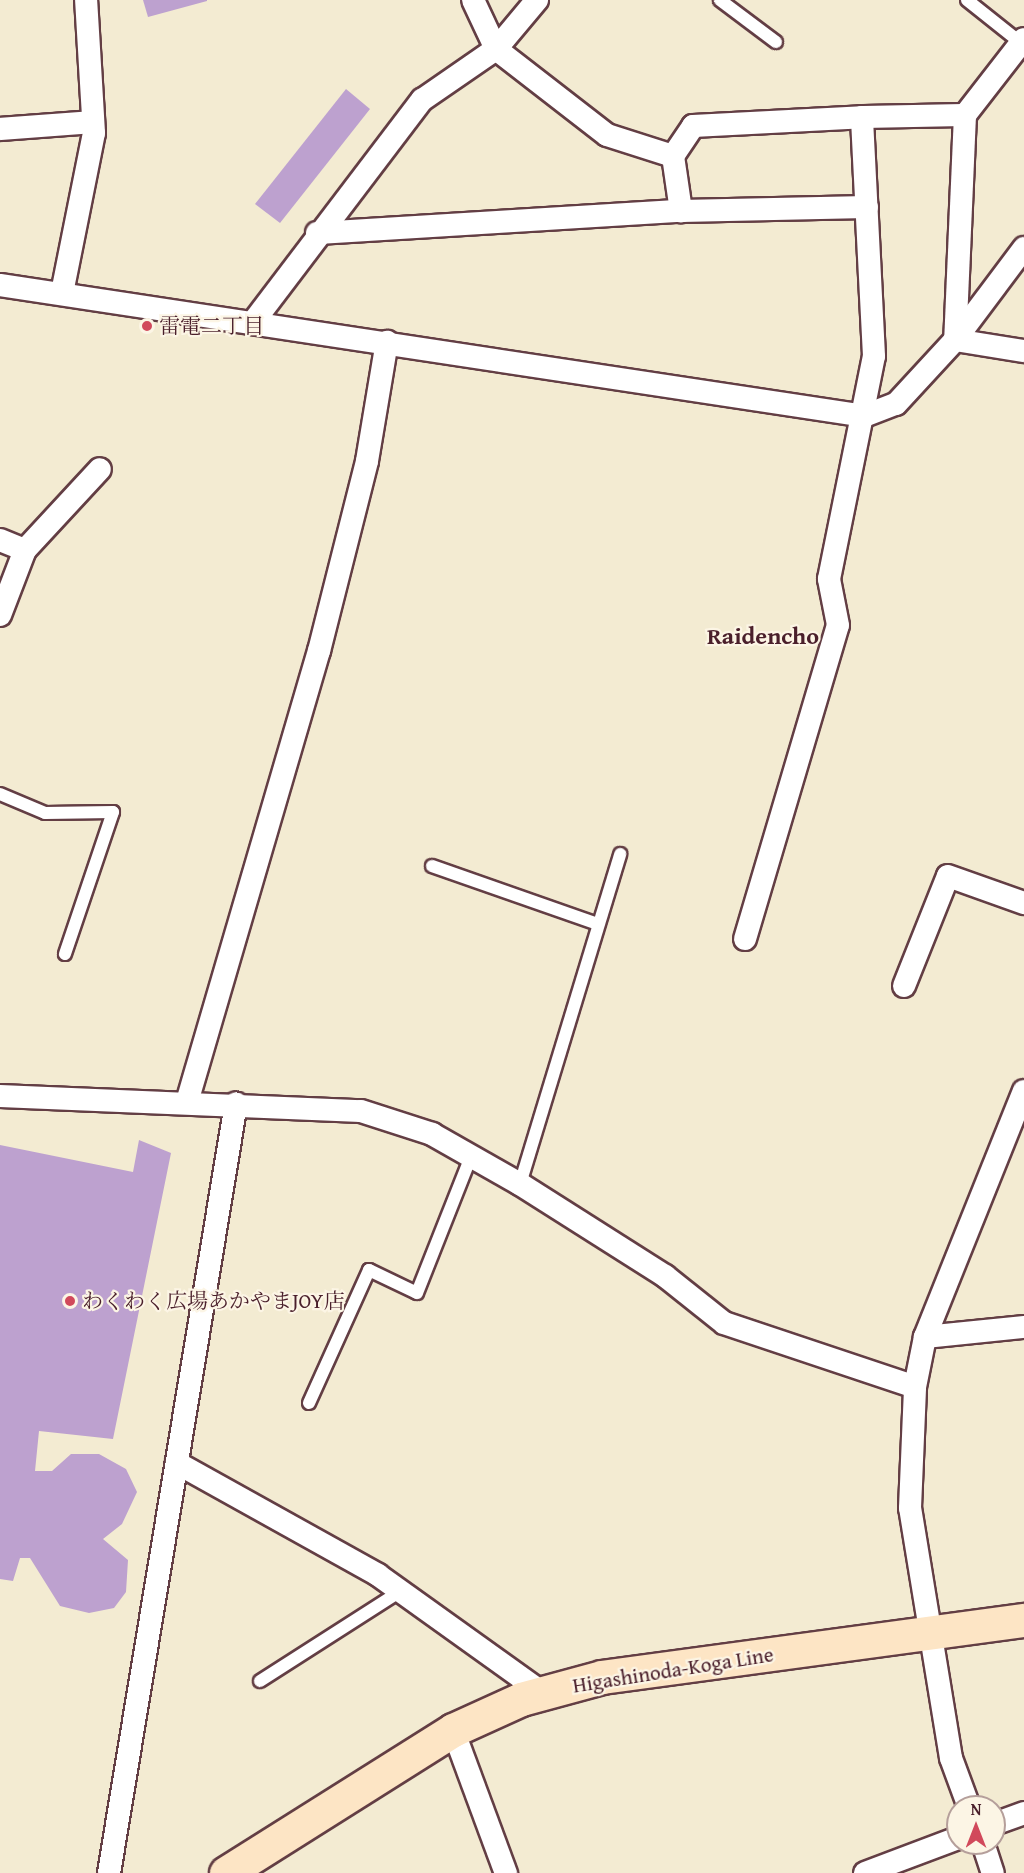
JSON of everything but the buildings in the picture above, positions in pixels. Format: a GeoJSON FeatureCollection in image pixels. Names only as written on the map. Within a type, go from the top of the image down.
{"type":"FeatureCollection","features":[{"type":"Feature","properties":{"kind":"main road","name":"Higashinoda-Koga Line"},"geometry":{"type":"LineString","coordinates":[[226,1873],[453,1730],[543,1693],[602,1677],[1024,1620]]}},
{"type":"Feature","properties":{"kind":"street"},"geometry":{"type":"LineString","coordinates":[[62,293],[93,122],[86,0]]}},
{"type":"Feature","properties":{"kind":"street"},"geometry":{"type":"LineString","coordinates":[[473,0],[496,49],[607,135],[673,156]]}},
{"type":"Feature","properties":{"kind":"street"},"geometry":{"type":"LineString","coordinates":[[255,321],[317,233],[422,100],[496,49],[537,0]]}},
{"type":"Feature","properties":{"kind":"street"},"geometry":{"type":"LineString","coordinates":[[956,340],[965,115],[1022,41]]}},
{"type":"Feature","properties":{"kind":"street"},"geometry":{"type":"LineString","coordinates":[[681,211],[673,156],[693,126],[862,117],[965,115]]}},
{"type":"Feature","properties":{"kind":"street"},"geometry":{"type":"LineString","coordinates":[[745,939],[838,625],[829,579],[864,416],[874,356],[862,117]]}},
{"type":"Feature","properties":{"kind":"street"},"geometry":{"type":"LineString","coordinates":[[0,129],[93,122]]}},
{"type":"Feature","properties":{"kind":"street"},"geometry":{"type":"LineString","coordinates":[[317,233],[681,211],[867,207]]}},
{"type":"Feature","properties":{"kind":"street"},"geometry":{"type":"LineString","coordinates":[[0,285],[255,321],[864,416],[896,404],[956,340],[1024,248]]}},
{"type":"Feature","properties":{"kind":"street"},"geometry":{"type":"LineString","coordinates":[[956,340],[1024,351]]}},
{"type":"Feature","properties":{"kind":"street"},"geometry":{"type":"LineString","coordinates":[[187,1102],[319,651],[367,461],[387,342]]}},
{"type":"Feature","properties":{"kind":"street"},"geometry":{"type":"LineString","coordinates":[[0,615],[25,550],[100,469]]}},
{"type":"Feature","properties":{"kind":"street"},"geometry":{"type":"LineString","coordinates":[[0,540],[25,550]]}},
{"type":"Feature","properties":{"kind":"street"},"geometry":{"type":"LineString","coordinates":[[904,986],[948,876],[1024,903]]}},
{"type":"Feature","properties":{"kind":"street"},"geometry":{"type":"LineString","coordinates":[[965,1795],[951,1758],[910,1508],[915,1387],[925,1337],[1024,1091]]}},
{"type":"Feature","properties":{"kind":"street"},"geometry":{"type":"LineString","coordinates":[[0,1096],[236,1103],[361,1111],[432,1134],[470,1160],[520,1184],[665,1276],[724,1323],[915,1387]]}},
{"type":"Feature","properties":{"kind":"street"},"geometry":{"type":"LineString","coordinates":[[109,1873],[236,1103]]}},
{"type":"Feature","properties":{"kind":"street"},"geometry":{"type":"LineString","coordinates":[[925,1337],[1024,1327]]}},
{"type":"Feature","properties":{"kind":"street"},"geometry":{"type":"LineString","coordinates":[[177,1463],[401,1591],[543,1693]]}},
{"type":"Feature","properties":{"kind":"street"},"geometry":{"type":"LineString","coordinates":[[453,1730],[506,1873]]}},
{"type":"Feature","properties":{"kind":"street"},"geometry":{"type":"LineString","coordinates":[[1006,1820],[1024,1813]]}},
{"type":"Feature","properties":{"kind":"street"},"geometry":{"type":"LineString","coordinates":[[865,1873],[946,1843]]}},
{"type":"Feature","properties":{"kind":"street"},"geometry":{"type":"LineString","coordinates":[[986,1855],[993,1873]]}},
{"type":"Feature","properties":{"kind":"lane"},"geometry":{"type":"LineString","coordinates":[[720,0],[776,42]]}},
{"type":"Feature","properties":{"kind":"lane"},"geometry":{"type":"LineString","coordinates":[[967,0],[1022,41]]}},
{"type":"Feature","properties":{"kind":"lane"},"geometry":{"type":"LineString","coordinates":[[0,794],[45,813],[113,812],[65,954]]}},
{"type":"Feature","properties":{"kind":"lane"},"geometry":{"type":"LineString","coordinates":[[520,1184],[620,854]]}},
{"type":"Feature","properties":{"kind":"lane"},"geometry":{"type":"LineString","coordinates":[[432,866],[598,924]]}},
{"type":"Feature","properties":{"kind":"lane"},"geometry":{"type":"LineString","coordinates":[[309,1403],[369,1270],[417,1293],[470,1160]]}},
{"type":"Feature","properties":{"kind":"lane"},"geometry":{"type":"LineString","coordinates":[[260,1681],[401,1591]]}},
{"type":"Feature","properties":{"kind":"place","name":"雷電二丁目"},"geometry":{"type":"Point","coordinates":[147,326]}},
{"type":"Feature","properties":{"kind":"place","name":"わくわく広場あかやまJOY店"},"geometry":{"type":"Point","coordinates":[70,1301]}},
{"type":"Feature","properties":{"kind":"district","name":"Raidencho"},"geometry":{"type":"Point","coordinates":[763,636]}}]}
